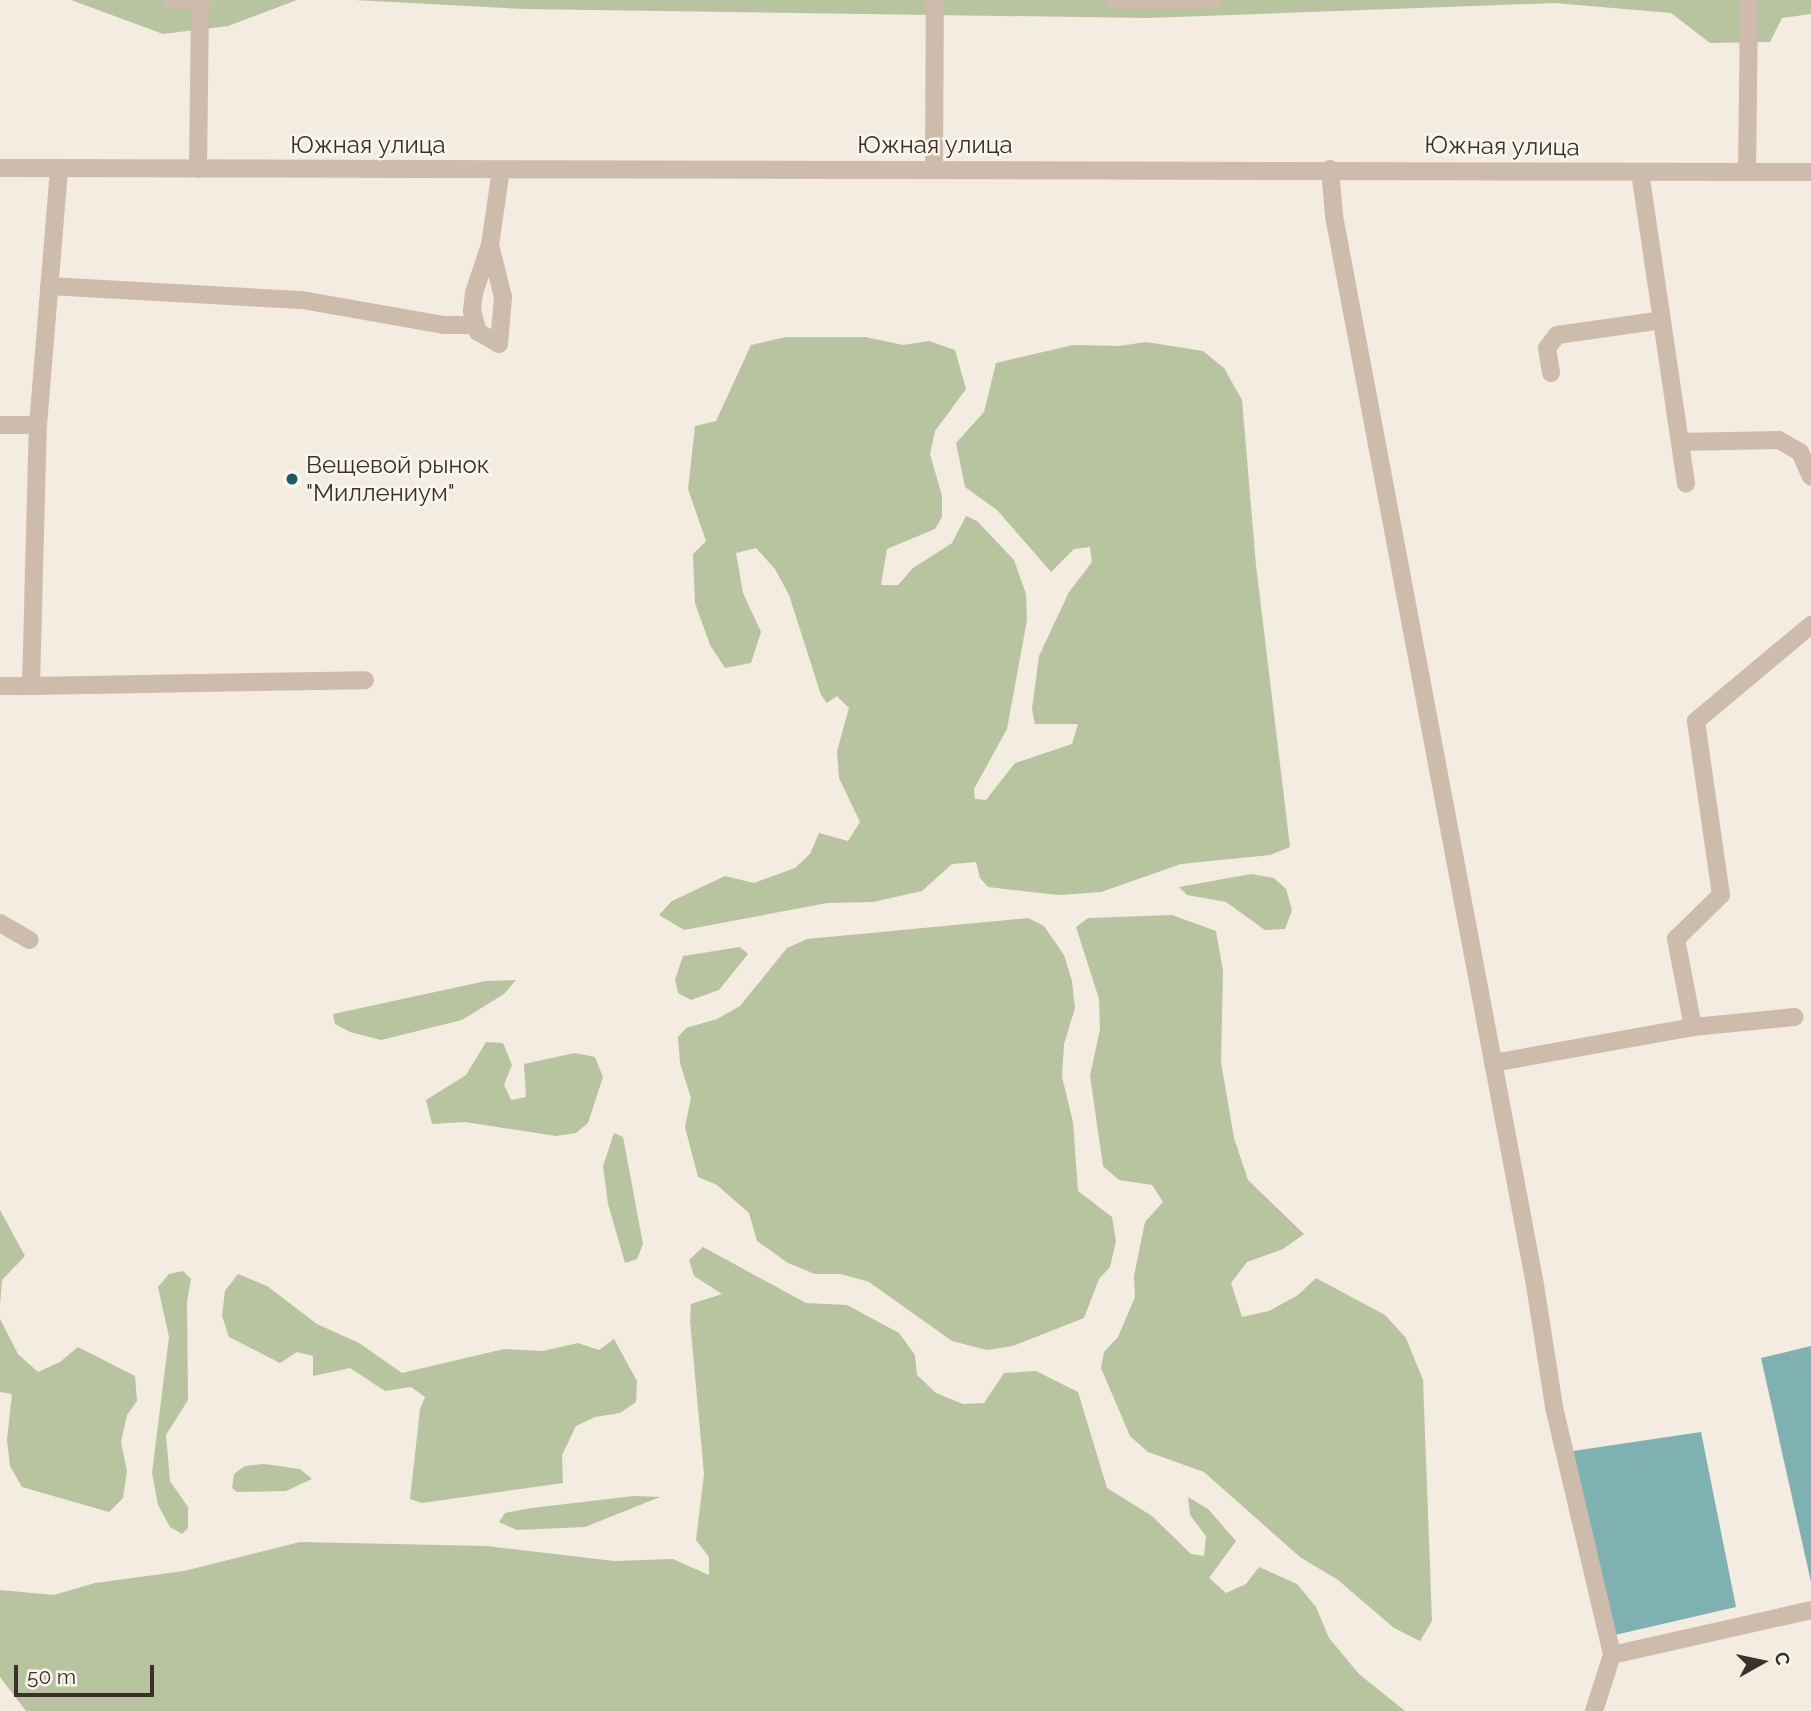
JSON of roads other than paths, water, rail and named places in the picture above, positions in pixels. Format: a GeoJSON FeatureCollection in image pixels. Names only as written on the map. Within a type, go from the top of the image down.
{"type":"FeatureCollection","features":[{"type":"Feature","properties":{"kind":"street"},"geometry":{"type":"LineString","coordinates":[[173,0],[201,0],[198,169]]}},
{"type":"Feature","properties":{"kind":"street"},"geometry":{"type":"LineString","coordinates":[[934,169],[935,0]]}},
{"type":"Feature","properties":{"kind":"street"},"geometry":{"type":"LineString","coordinates":[[1115,0],[1213,0]]}},
{"type":"Feature","properties":{"kind":"street"},"geometry":{"type":"LineString","coordinates":[[1747,172],[1749,0]]}},
{"type":"Feature","properties":{"kind":"street","name":"Южная улица"},"geometry":{"type":"LineString","coordinates":[[0,168],[1811,172]]}},
{"type":"Feature","properties":{"kind":"street"},"geometry":{"type":"LineString","coordinates":[[31,686],[38,425],[59,168]]}},
{"type":"Feature","properties":{"kind":"street"},"geometry":{"type":"LineString","coordinates":[[1330,169],[1334,216],[1557,1420],[1612,1655],[1594,1711]]}},
{"type":"Feature","properties":{"kind":"street"},"geometry":{"type":"LineString","coordinates":[[474,325],[474,293],[490,246],[501,170]]}},
{"type":"Feature","properties":{"kind":"street"},"geometry":{"type":"LineString","coordinates":[[1640,172],[1686,484]]}},
{"type":"Feature","properties":{"kind":"street"},"geometry":{"type":"LineString","coordinates":[[49,286],[302,300],[444,325],[474,325],[499,344],[503,297],[490,246]]}},
{"type":"Feature","properties":{"kind":"street"},"geometry":{"type":"LineString","coordinates":[[1551,373],[1548,348],[1558,335],[1662,320]]}},
{"type":"Feature","properties":{"kind":"street"},"geometry":{"type":"LineString","coordinates":[[0,425],[38,425]]}},
{"type":"Feature","properties":{"kind":"street"},"geometry":{"type":"LineString","coordinates":[[1680,442],[1779,440],[1800,452],[1811,477]]}},
{"type":"Feature","properties":{"kind":"street"},"geometry":{"type":"LineString","coordinates":[[1693,1027],[1676,939],[1721,895],[1696,721],[1811,625]]}},
{"type":"Feature","properties":{"kind":"street"},"geometry":{"type":"LineString","coordinates":[[0,686],[365,680]]}},
{"type":"Feature","properties":{"kind":"street"},"geometry":{"type":"LineString","coordinates":[[0,923],[30,940]]}},
{"type":"Feature","properties":{"kind":"street"},"geometry":{"type":"LineString","coordinates":[[1493,1063],[1693,1027],[1795,1017]]}},
{"type":"Feature","properties":{"kind":"street"},"geometry":{"type":"LineString","coordinates":[[1612,1655],[1811,1610]]}},
{"type":"Feature","properties":{"kind":"water"},"geometry":{"type":"Polygon","coordinates":[[[1811,1346],[1811,1582],[1761,1358],[1811,1346]]]}},
{"type":"Feature","properties":{"kind":"water"},"geometry":{"type":"Polygon","coordinates":[[[1701,1432],[1736,1607],[1615,1635],[1573,1451],[1701,1432]]]}},
{"type":"Feature","properties":{"kind":"place","name":"Вещевой рынок \"Миллениум\""},"geometry":{"type":"Point","coordinates":[292,479]}}]}
